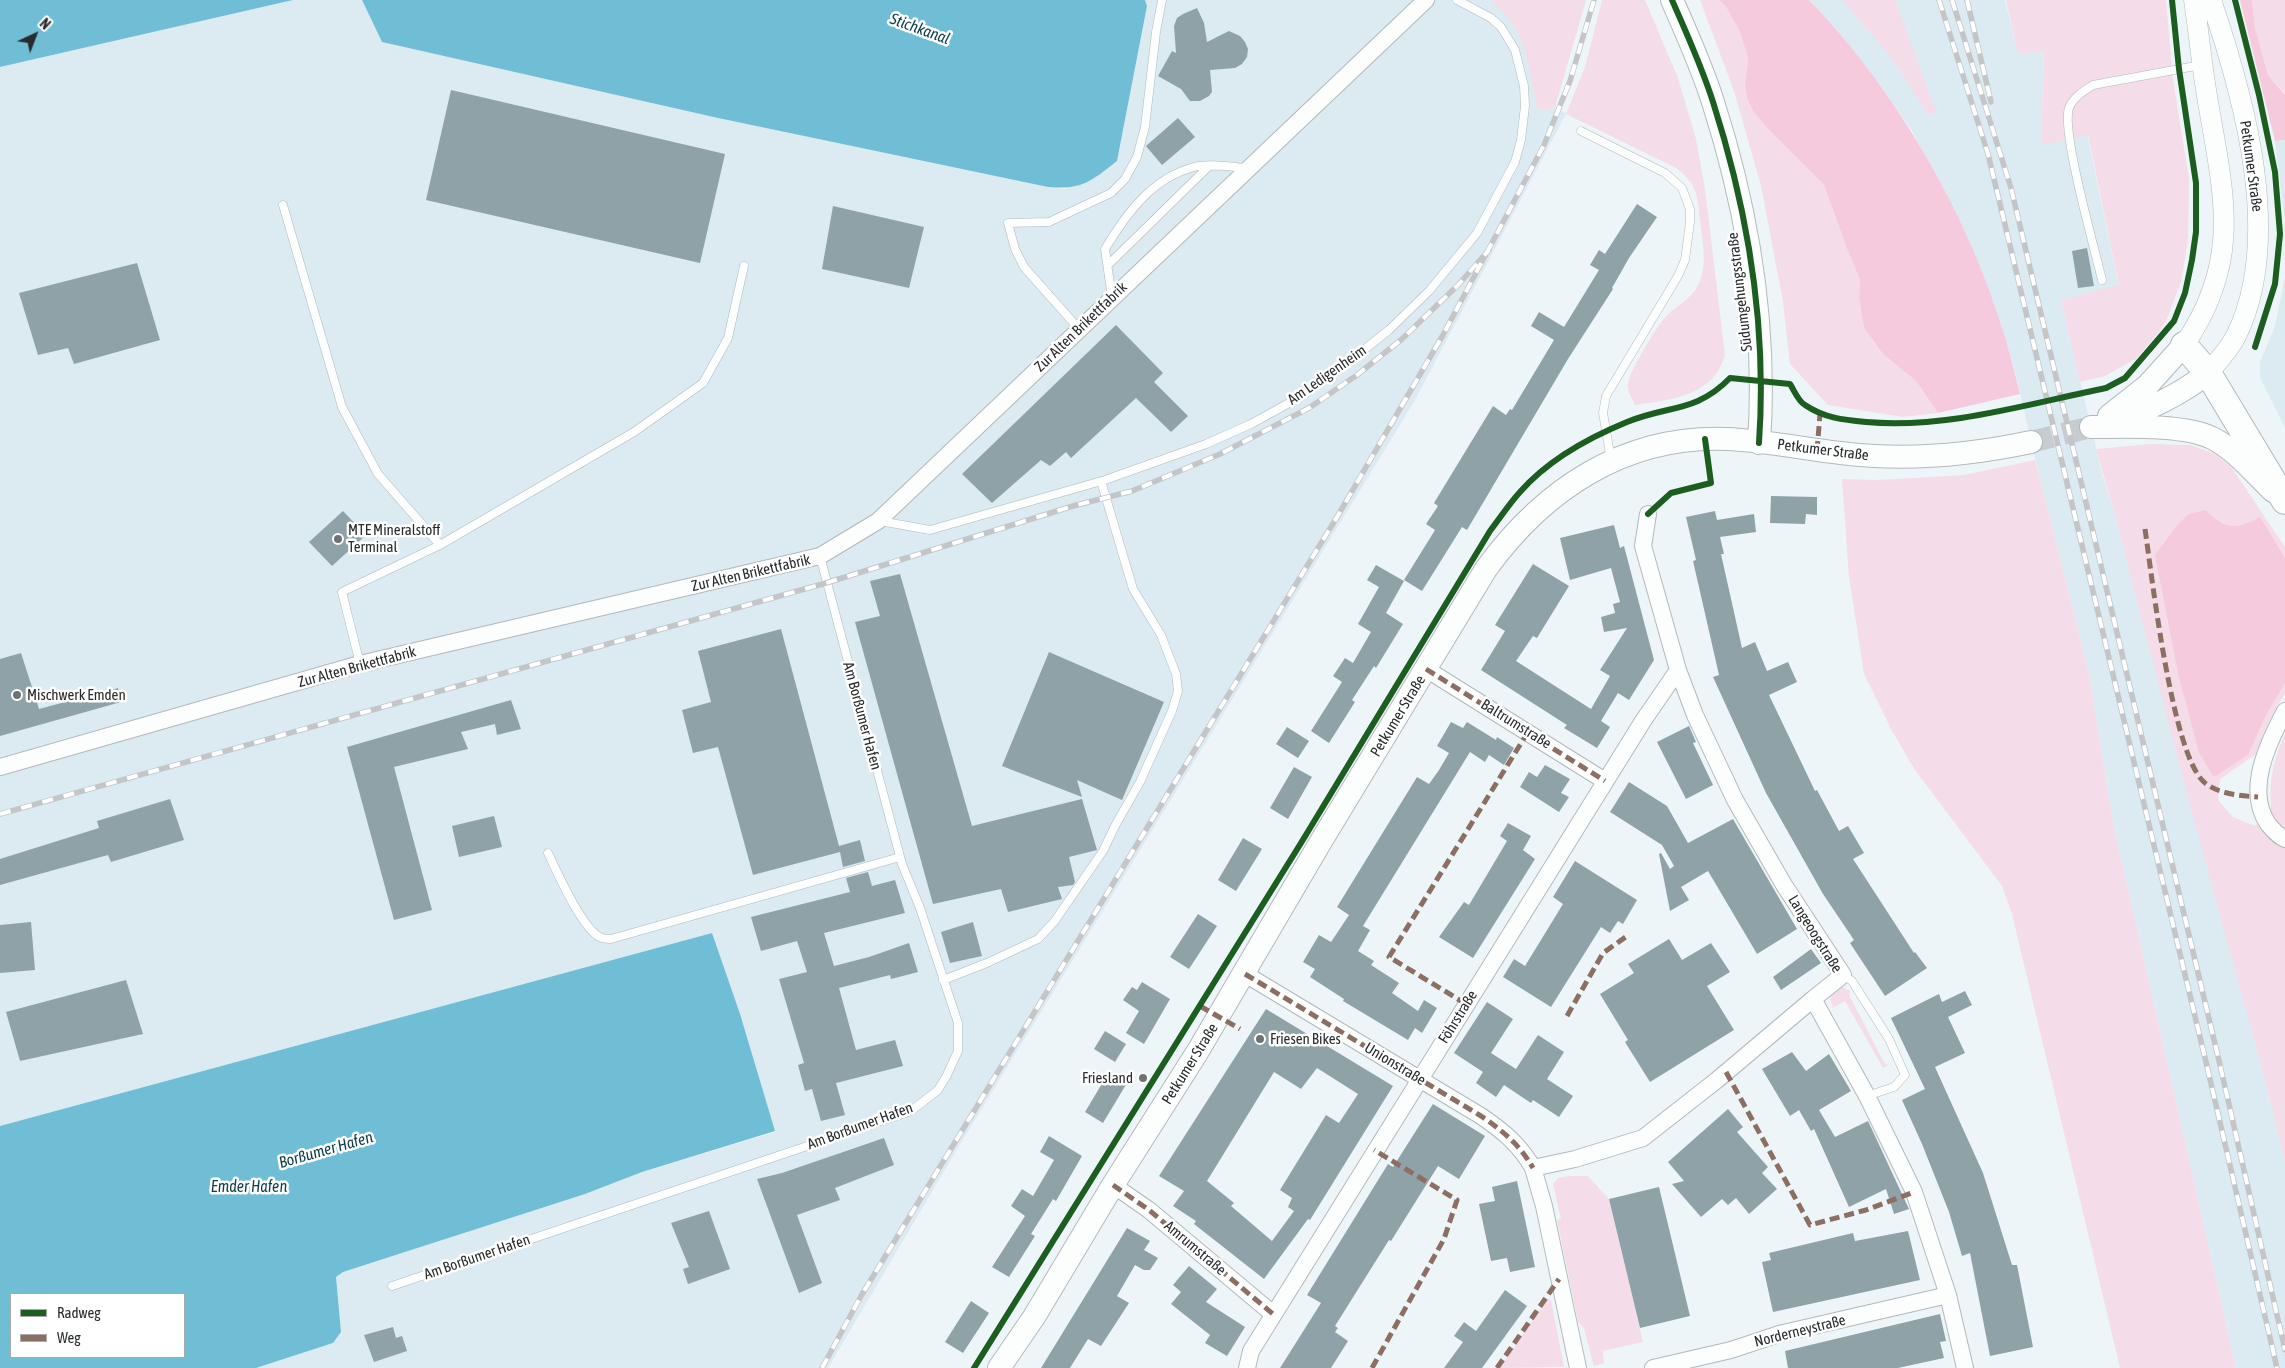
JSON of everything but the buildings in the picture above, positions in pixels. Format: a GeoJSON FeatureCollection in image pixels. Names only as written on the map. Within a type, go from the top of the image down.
{"type":"FeatureCollection","features":[{"type":"Feature","properties":{"kind":"main road","name":"Südumgehungsstraße"},"geometry":{"type":"LineString","coordinates":[[1672,0],[1713,100],[1727,148],[1741,209],[1759,337],[1762,381],[1759,443]]}},
{"type":"Feature","properties":{"kind":"main road"},"geometry":{"type":"LineString","coordinates":[[2090,427],[2131,400],[2164,368],[2184,345],[2208,372],[2285,501]]}},
{"type":"Feature","properties":{"kind":"main road","name":"Petkumer Straße"},"geometry":{"type":"LineString","coordinates":[[2090,427],[2128,417],[2159,404],[2180,393],[2208,372]]}},
{"type":"Feature","properties":{"kind":"main road"},"geometry":{"type":"LineString","coordinates":[[2090,427],[2185,430],[2213,439],[2227,448],[2285,501]]}},
{"type":"Feature","properties":{"kind":"main road","name":"Petkumer Straße"},"geometry":{"type":"LineString","coordinates":[[999,1368],[1034,1316],[1245,974],[1320,843],[1486,569],[1505,544],[1531,516],[1558,493],[1611,460],[1657,445],[1681,441],[1729,439],[1839,454],[1906,457],[1963,453],[2031,442]]}},
{"type":"Feature","properties":{"kind":"street","name":"Zur Alten Brikettfabrik"},"geometry":{"type":"LineString","coordinates":[[0,767],[360,664],[820,556],[878,521],[1426,0]]}},
{"type":"Feature","properties":{"kind":"street"},"geometry":{"type":"LineString","coordinates":[[2184,345],[2200,320],[2216,285],[2223,247],[2221,183],[2202,65],[2194,0]]}},
{"type":"Feature","properties":{"kind":"street","name":"Petkumer Straße"},"geometry":{"type":"LineString","coordinates":[[2208,372],[2227,351],[2243,318],[2254,279],[2258,223],[2254,173],[2248,136],[2229,56],[2211,0]]}},
{"type":"Feature","properties":{"kind":"street","name":"Langeoogstraße"},"geometry":{"type":"LineString","coordinates":[[1648,514],[1643,546],[1678,670],[1695,716],[1735,800],[1784,885],[1843,976],[1812,999]]}},
{"type":"Feature","properties":{"kind":"street","name":"Baltrumstraße"},"geometry":{"type":"LineString","coordinates":[[1426,669],[1605,781]]}},
{"type":"Feature","properties":{"kind":"street","name":"Föhrstraße"},"geometry":{"type":"LineString","coordinates":[[1247,1368],[1250,1351],[1605,781],[1678,670]]}},
{"type":"Feature","properties":{"kind":"street"},"geometry":{"type":"LineString","coordinates":[[2285,712],[2262,766],[2258,797],[2266,820],[2272,830],[2285,839]]}},
{"type":"Feature","properties":{"kind":"street","name":"Unionstraße"},"geometry":{"type":"LineString","coordinates":[[1245,974],[1419,1078],[1508,1135],[1524,1152],[1534,1168],[1544,1206],[1578,1368]]}},
{"type":"Feature","properties":{"kind":"street"},"geometry":{"type":"LineString","coordinates":[[1534,1168],[1576,1159],[1643,1138],[1717,1080],[1812,999],[1867,1096],[1914,1192],[1948,1295],[1964,1368]]}},
{"type":"Feature","properties":{"kind":"street","name":"Amrumstraße"},"geometry":{"type":"LineString","coordinates":[[1114,1185],[1148,1210],[1273,1314]]}},
{"type":"Feature","properties":{"kind":"street","name":"Norderneystraße"},"geometry":{"type":"LineString","coordinates":[[1653,1368],[1732,1350],[1780,1334],[1948,1295]]}},
{"type":"Feature","properties":{"kind":"lane"},"geometry":{"type":"LineString","coordinates":[[1079,330],[1024,267],[1015,249],[1008,223],[1050,222],[1111,193],[1125,178],[1137,157],[1145,127],[1156,32],[1162,0]]}},
{"type":"Feature","properties":{"kind":"lane","name":"Am Ledigenheim"},"geometry":{"type":"LineString","coordinates":[[878,521],[930,530],[1101,481],[1206,444],[1251,424],[1300,397],[1346,364],[1388,330],[1429,290],[1463,252],[1477,233],[1515,162],[1524,122],[1524,86],[1514,50],[1501,26],[1481,11],[1457,0]]}},
{"type":"Feature","properties":{"kind":"lane"},"geometry":{"type":"LineString","coordinates":[[2102,280],[2075,169],[2066,119],[2071,103],[2081,92],[2094,85],[2202,65]]}},
{"type":"Feature","properties":{"kind":"lane"},"geometry":{"type":"LineString","coordinates":[[1581,130],[1670,176],[1682,188],[1690,208],[1685,260],[1678,276],[1606,396],[1602,413],[1611,460]]}},
{"type":"Feature","properties":{"kind":"lane"},"geometry":{"type":"LineString","coordinates":[[1112,298],[1105,249],[1129,210],[1165,179],[1195,167],[1249,168]]}},
{"type":"Feature","properties":{"kind":"lane"},"geometry":{"type":"LineString","coordinates":[[1108,265],[1208,167]]}},
{"type":"Feature","properties":{"kind":"lane"},"geometry":{"type":"LineString","coordinates":[[283,205],[342,407],[378,474],[440,545]]}},
{"type":"Feature","properties":{"kind":"lane"},"geometry":{"type":"LineString","coordinates":[[360,664],[342,592],[440,545],[634,432],[703,384],[728,338],[744,266]]}},
{"type":"Feature","properties":{"kind":"lane"},"geometry":{"type":"LineString","coordinates":[[943,980],[987,963],[1038,939],[1054,922],[1103,851],[1140,782],[1176,698],[1178,691],[1176,674],[1160,635],[1133,589],[1101,481]]}},
{"type":"Feature","properties":{"kind":"lane","name":"Am Borßumer Hafen"},"geometry":{"type":"LineString","coordinates":[[392,1286],[911,1111],[938,1090],[958,1051],[958,1023],[900,857],[820,556]]}},
{"type":"Feature","properties":{"kind":"lane"},"geometry":{"type":"LineString","coordinates":[[548,853],[573,904],[592,930],[599,937],[611,939],[900,857]]}},
{"type":"Feature","properties":{"kind":"lane"},"geometry":{"type":"LineString","coordinates":[[1843,976],[1852,981],[1889,1039],[1900,1061],[1904,1075],[1894,1086],[1867,1096]]}},
{"type":"Feature","properties":{"kind":"shaded area"},"geometry":{"type":"Polygon","coordinates":[[[293,0],[362,0],[382,42],[718,118],[1065,189],[1117,161],[1147,6],[1145,0],[1586,0],[1555,107],[1566,114],[1414,402],[959,1146],[828,1368],[256,1368],[333,1343],[341,1332],[336,1277],[343,1272],[585,1194],[642,1172],[775,1132],[712,933],[0,1126],[0,67],[293,0]]]}},
{"type":"Feature","properties":{"kind":"shaded area"},"geometry":{"type":"Polygon","coordinates":[[[1494,0],[1586,0],[1555,107],[1549,110],[1538,108],[1529,66],[1519,35],[1508,17],[1492,2],[1494,0]]]}},
{"type":"Feature","properties":{"kind":"shaded area"},"geometry":{"type":"Polygon","coordinates":[[[1602,0],[1645,0],[1678,78],[1696,139],[1705,189],[1725,355],[1719,369],[1701,388],[1676,398],[1635,405],[1629,392],[1629,378],[1637,361],[1663,320],[1694,292],[1703,272],[1704,250],[1697,197],[1692,185],[1683,174],[1676,168],[1566,114],[1585,67],[1602,0]]]}},
{"type":"Feature","properties":{"kind":"shaded area"},"geometry":{"type":"Polygon","coordinates":[[[1700,0],[1719,0],[1726,7],[1739,30],[1747,54],[1745,84],[1747,98],[1753,111],[1769,130],[1824,185],[1860,280],[1859,298],[1864,328],[1883,354],[1916,381],[1938,413],[1903,417],[1828,405],[1790,364],[1783,302],[1761,186],[1734,91],[1700,0]]]}},
{"type":"Feature","properties":{"kind":"shaded area"},"geometry":{"type":"Polygon","coordinates":[[[1719,0],[1809,0],[1846,41],[1912,133],[1941,183],[1966,234],[1988,287],[2006,340],[2020,394],[1938,413],[1916,381],[1883,354],[1864,328],[1859,298],[1860,280],[1824,185],[1769,130],[1753,111],[1747,98],[1745,84],[1747,54],[1739,30],[1726,7],[1719,0]]]}},
{"type":"Feature","properties":{"kind":"shaded area"},"geometry":{"type":"Polygon","coordinates":[[[1809,0],[2005,0],[2018,52],[2044,51],[2041,144],[2087,134],[2119,286],[2061,301],[2102,473],[2114,511],[2266,1083],[2285,1162],[2285,1368],[2236,1368],[2113,823],[2089,674],[2042,488],[2014,367],[1993,303],[1950,201],[1912,131],[1882,88],[1809,0]]]}},
{"type":"Feature","properties":{"kind":"shaded area"},"geometry":{"type":"Polygon","coordinates":[[[1842,0],[1895,0],[1936,112],[1928,115],[1892,58],[1842,0]]]}},
{"type":"Feature","properties":{"kind":"shaded area"},"geometry":{"type":"Polygon","coordinates":[[[2006,0],[2166,0],[2173,79],[2189,179],[2188,240],[2181,282],[2167,319],[2159,332],[2136,359],[2105,376],[2080,382],[2061,300],[2119,285],[2088,135],[2041,145],[2044,52],[2018,53],[2006,0]]]}},
{"type":"Feature","properties":{"kind":"shaded area"},"geometry":{"type":"Polygon","coordinates":[[[2240,0],[2252,0],[2255,28],[2268,75],[2285,95],[2285,140],[2275,141],[2240,0]]]}},
{"type":"Feature","properties":{"kind":"shaded area"},"geometry":{"type":"Polygon","coordinates":[[[2252,0],[2285,0],[2285,94],[2268,75],[2255,29],[2252,0]]]}},
{"type":"Feature","properties":{"kind":"shaded area"},"geometry":{"type":"Polygon","coordinates":[[[2285,140],[2285,222],[2275,141],[2285,140]]]}},
{"type":"Feature","properties":{"kind":"shaded area"},"geometry":{"type":"Polygon","coordinates":[[[2285,276],[2285,428],[2260,378],[2260,362],[2275,326],[2285,276]]]}},
{"type":"Feature","properties":{"kind":"shaded area"},"geometry":{"type":"Polygon","coordinates":[[[2150,444],[2191,445],[2218,455],[2232,468],[2285,547],[2285,693],[2269,721],[2255,755],[2220,779],[2218,800],[2233,817],[2255,826],[2271,808],[2273,770],[2277,753],[2285,734],[2285,1162],[2266,1083],[2096,449],[2150,444]]]}},
{"type":"Feature","properties":{"kind":"shaded area"},"geometry":{"type":"Polygon","coordinates":[[[2035,460],[2089,674],[2113,823],[2236,1368],[2120,1368],[2012,914],[2002,886],[1915,770],[1892,731],[1864,674],[1849,577],[1842,479],[1878,480],[1964,475],[2035,460]]]}},
{"type":"Feature","properties":{"kind":"shaded area"},"geometry":{"type":"Polygon","coordinates":[[[2205,510],[2219,521],[2230,526],[2243,524],[2260,517],[2285,558],[2285,683],[2266,715],[2248,755],[2214,777],[2199,753],[2178,673],[2155,555],[2178,524],[2189,514],[2205,510]]]}},
{"type":"Feature","properties":{"kind":"shaded area"},"geometry":{"type":"Polygon","coordinates":[[[1842,987],[1850,991],[1850,997],[1885,1064],[1889,1065],[1883,1068],[1845,1001],[1833,1008],[1830,998],[1835,991],[1842,987]]]}},
{"type":"Feature","properties":{"kind":"shaded area"},"geometry":{"type":"Polygon","coordinates":[[[1588,1176],[1609,1199],[1643,1342],[1603,1351],[1604,1363],[1594,1366],[1584,1329],[1578,1321],[1557,1220],[1561,1219],[1553,1184],[1558,1178],[1588,1176]]]}},
{"type":"Feature","properties":{"kind":"shaded area"},"geometry":{"type":"Polygon","coordinates":[[[1547,1299],[1551,1300],[1564,1367],[1500,1368],[1547,1299]]]}},
{"type":"Feature","properties":{"kind":"water"},"geometry":{"type":"Polygon","coordinates":[[[0,0],[293,0],[0,67],[0,0]]]}},
{"type":"Feature","properties":{"kind":"water","name":"Stichkanal"},"geometry":{"type":"Polygon","coordinates":[[[362,0],[1145,0],[1147,6],[1117,161],[1086,183],[1060,188],[718,118],[382,42],[362,0]]]}},
{"type":"Feature","properties":{"kind":"water","name":"Emder Hafen"},"geometry":{"type":"Polygon","coordinates":[[[712,933],[740,1014],[775,1131],[642,1172],[585,1194],[343,1272],[336,1277],[341,1332],[333,1343],[256,1368],[0,1368],[0,1126],[712,933]]]}},
{"type":"Feature","properties":{"kind":"tunnel"},"geometry":{"type":"LineString","coordinates":[[2031,442],[2091,427]]}},
{"type":"Feature","properties":{"kind":"railway"},"geometry":{"type":"LineString","coordinates":[[822,1368],[861,1296],[1337,517],[1443,335],[1544,145],[1570,81],[1594,0]]}},
{"type":"Feature","properties":{"kind":"railway"},"geometry":{"type":"LineString","coordinates":[[1939,0],[1988,154],[2206,1062],[2277,1368]]}},
{"type":"Feature","properties":{"kind":"railway"},"geometry":{"type":"LineString","coordinates":[[1952,0],[2011,188],[2220,1065],[2285,1350]]}},
{"type":"Feature","properties":{"kind":"railway"},"geometry":{"type":"LineString","coordinates":[[1967,0],[1991,102]]}},
{"type":"Feature","properties":{"kind":"railway"},"geometry":{"type":"LineString","coordinates":[[0,814],[826,583],[1073,506],[1132,491],[1220,454],[1309,408],[1357,375],[1402,339],[1458,285],[1489,250]]}},
{"type":"Feature","properties":{"kind":"marked path"},"geometry":{"type":"LineString","coordinates":[[1817,451],[1820,414]]}},
{"type":"Feature","properties":{"kind":"marked path"},"geometry":{"type":"LineString","coordinates":[[2145,529],[2165,663],[2182,737],[2193,765],[2204,782],[2209,786],[2230,794],[2258,797]]}},
{"type":"Feature","properties":{"kind":"marked path"},"geometry":{"type":"LineString","coordinates":[[1426,669],[1605,781]]}},
{"type":"Feature","properties":{"kind":"marked path"},"geometry":{"type":"LineString","coordinates":[[1466,1004],[1389,957],[1528,732]]}},
{"type":"Feature","properties":{"kind":"marked path"},"geometry":{"type":"LineString","coordinates":[[1567,1016],[1603,953],[1627,936]]}},
{"type":"Feature","properties":{"kind":"marked path"},"geometry":{"type":"LineString","coordinates":[[1245,974],[1481,1116],[1510,1139],[1533,1168]]}},
{"type":"Feature","properties":{"kind":"marked path"},"geometry":{"type":"LineString","coordinates":[[1200,1006],[1240,1029]]}},
{"type":"Feature","properties":{"kind":"marked path"},"geometry":{"type":"LineString","coordinates":[[1726,1072],[1810,1225],[1866,1210],[1914,1192]]}},
{"type":"Feature","properties":{"kind":"marked path"},"geometry":{"type":"LineString","coordinates":[[1372,1368],[1444,1239],[1457,1200],[1374,1150]]}},
{"type":"Feature","properties":{"kind":"marked path"},"geometry":{"type":"LineString","coordinates":[[1113,1185],[1149,1210],[1273,1314]]}},
{"type":"Feature","properties":{"kind":"marked path"},"geometry":{"type":"LineString","coordinates":[[1497,1368],[1559,1279]]}},
{"type":"Feature","properties":{"kind":"cycle path"},"geometry":{"type":"LineString","coordinates":[[1672,0],[1699,63],[1713,102],[1736,185],[1745,228],[1752,271],[1760,357],[1759,443]]}},
{"type":"Feature","properties":{"kind":"cycle path"},"geometry":{"type":"LineString","coordinates":[[974,1368],[1301,843],[1490,531],[1531,480],[1569,451],[1598,435],[1627,422],[1693,403],[1717,389],[1730,378],[1790,384],[1803,403],[1819,413],[1834,418],[1896,423],[1927,422],[1987,414],[2106,388],[2125,378],[2174,321],[2185,293],[2196,232],[2196,183],[2179,69],[2172,0]]}},
{"type":"Feature","properties":{"kind":"cycle path"},"geometry":{"type":"LineString","coordinates":[[2235,0],[2259,95],[2275,172],[2280,234],[2275,284],[2255,347]]}},
{"type":"Feature","properties":{"kind":"cycle path"},"geometry":{"type":"LineString","coordinates":[[1648,514],[1671,493],[1711,483],[1705,439]]}},
{"type":"Feature","properties":{"kind":"place","name":"MTE Mineralstoff Terminal"},"geometry":{"type":"Point","coordinates":[338,539]}},
{"type":"Feature","properties":{"kind":"place","name":"Mischwerk Emden"},"geometry":{"type":"Point","coordinates":[17,695]}},
{"type":"Feature","properties":{"kind":"place","name":"Friesen Bikes"},"geometry":{"type":"Point","coordinates":[1260,1039]}},
{"type":"Feature","properties":{"kind":"place","name":"Friesland"},"geometry":{"type":"Point","coordinates":[1143,1078]}},
{"type":"Feature","properties":{"kind":"water label","name":"Borßumer Hafen"},"geometry":{"type":"Point","coordinates":[326,1150]}}]}
